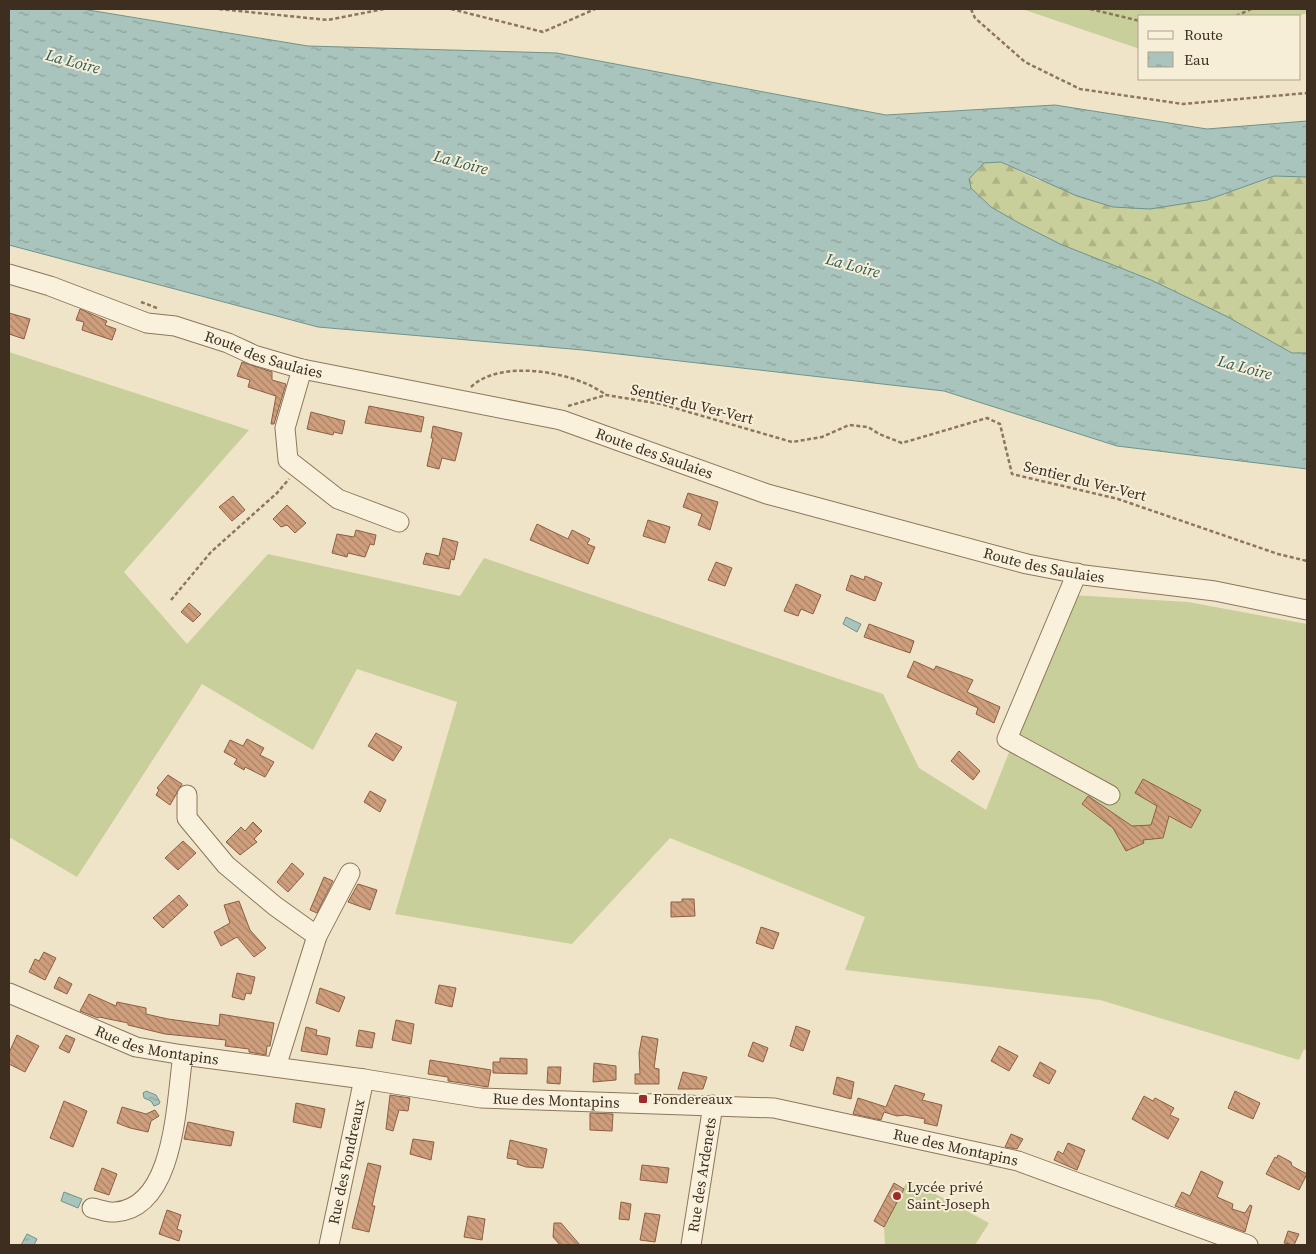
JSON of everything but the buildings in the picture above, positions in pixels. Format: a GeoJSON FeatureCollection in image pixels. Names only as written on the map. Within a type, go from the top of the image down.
{"type":"FeatureCollection","features":[{"type":"Feature","properties":{"kind":"street","name":"Route des Saulaies"},"geometry":{"type":"LineString","coordinates":[[9,274],[50,286],[147,323],[175,326],[228,343],[254,355],[302,369],[561,420],[767,494],[955,542],[1027,564],[1214,592],[1307,610]]}},
{"type":"Feature","properties":{"kind":"street"},"geometry":{"type":"LineString","coordinates":[[302,369],[285,428],[288,460],[338,499],[399,522]]}},
{"type":"Feature","properties":{"kind":"street"},"geometry":{"type":"LineString","coordinates":[[1077,573],[1007,739],[1110,795]]}},
{"type":"Feature","properties":{"kind":"street"},"geometry":{"type":"LineString","coordinates":[[187,795],[187,818],[226,865],[275,906],[317,936]]}},
{"type":"Feature","properties":{"kind":"street"},"geometry":{"type":"LineString","coordinates":[[276,1067],[317,936],[350,873]]}},
{"type":"Feature","properties":{"kind":"street","name":"Rue des Montapins"},"geometry":{"type":"LineString","coordinates":[[9,993],[136,1047],[183,1055],[364,1079],[481,1098],[774,1108],[1018,1161],[1248,1245]]}},
{"type":"Feature","properties":{"kind":"street"},"geometry":{"type":"LineString","coordinates":[[92,1208],[113,1212],[125,1210],[150,1194],[161,1177],[170,1143],[183,1055]]}},
{"type":"Feature","properties":{"kind":"street","name":"Rue des Fondreaux"},"geometry":{"type":"LineString","coordinates":[[330,1245],[364,1079]]}},
{"type":"Feature","properties":{"kind":"street","name":"Rue des Ardenets"},"geometry":{"type":"LineString","coordinates":[[691,1245],[713,1105]]}},
{"type":"Feature","properties":{"kind":"path"},"geometry":{"type":"LineString","coordinates":[[219,9],[328,20],[384,9]]}},
{"type":"Feature","properties":{"kind":"path"},"geometry":{"type":"LineString","coordinates":[[451,9],[543,32],[595,9]]}},
{"type":"Feature","properties":{"kind":"path"},"geometry":{"type":"LineString","coordinates":[[971,9],[975,18],[1025,62],[1080,89],[1184,104],[1307,93]]}},
{"type":"Feature","properties":{"kind":"path"},"geometry":{"type":"LineString","coordinates":[[1090,9],[1138,21]]}},
{"type":"Feature","properties":{"kind":"path"},"geometry":{"type":"LineString","coordinates":[[1238,15],[1251,9]]}},
{"type":"Feature","properties":{"kind":"path"},"geometry":{"type":"LineString","coordinates":[[133,300],[161,309]]}},
{"type":"Feature","properties":{"kind":"path"},"geometry":{"type":"LineString","coordinates":[[470,388],[486,377],[514,371],[542,372],[565,375],[593,385],[606,395]]}},
{"type":"Feature","properties":{"kind":"path"},"geometry":{"type":"LineString","coordinates":[[558,406],[577,405],[606,395]]}},
{"type":"Feature","properties":{"kind":"path","name":"Sentier du Ver-Vert"},"geometry":{"type":"LineString","coordinates":[[606,395],[661,404],[792,442],[822,436],[849,425],[868,427],[879,434],[902,443],[987,418],[1000,424],[1012,474],[1118,498],[1278,554],[1307,561]]}},
{"type":"Feature","properties":{"kind":"path"},"geometry":{"type":"LineString","coordinates":[[170,600],[211,552],[277,493],[298,468]]}},
{"type":"Feature","properties":{"kind":"green space"},"geometry":{"type":"Polygon","coordinates":[[[1022,9],[1307,9],[1307,13],[1301,15],[1138,15],[1138,48],[1022,9]]]}},
{"type":"Feature","properties":{"kind":"green space"},"geometry":{"type":"Polygon","coordinates":[[[1001,162],[1038,180],[1207,200],[1274,176],[1307,177],[1307,353],[1292,353],[1226,316],[1151,280],[1060,244],[991,207],[971,188],[969,179],[984,163],[1001,162]]]}},
{"type":"Feature","properties":{"kind":"green space"},"geometry":{"type":"Polygon","coordinates":[[[9,352],[249,430],[124,572],[187,644],[268,554],[460,596],[484,558],[883,694],[919,768],[986,810],[1072,595],[1188,602],[1307,624],[1307,1051],[1304,1049],[1299,1060],[1100,1000],[845,970],[865,917],[670,838],[572,944],[395,914],[457,702],[357,669],[313,750],[202,684],[77,877],[9,837],[9,352]]]}},
{"type":"Feature","properties":{"kind":"green space"},"geometry":{"type":"Polygon","coordinates":[[[908,1179],[989,1223],[975,1245],[885,1245],[884,1227],[908,1179]]]}},
{"type":"Feature","properties":{"kind":"water","name":"La Loire"},"geometry":{"type":"Polygon","coordinates":[[[9,9],[82,9],[308,46],[557,53],[886,115],[1055,105],[1207,129],[1307,121],[1307,177],[1274,176],[1207,200],[1150,209],[1113,207],[1077,196],[1001,162],[984,163],[969,179],[971,188],[991,207],[1019,223],[1060,244],[1151,280],[1226,316],[1292,353],[1307,353],[1307,469],[1117,446],[944,391],[583,350],[318,327],[9,245],[9,9]]]}},
{"type":"Feature","properties":{"kind":"water"},"geometry":{"type":"Polygon","coordinates":[[[846,617],[861,624],[857,632],[843,624],[846,617]]]}},
{"type":"Feature","properties":{"kind":"water"},"geometry":{"type":"Polygon","coordinates":[[[146,1091],[156,1095],[160,1102],[159,1104],[154,1106],[151,1101],[144,1098],[143,1093],[146,1091]]]}},
{"type":"Feature","properties":{"kind":"water"},"geometry":{"type":"Polygon","coordinates":[[[64,1192],[82,1199],[78,1208],[61,1201],[64,1192]]]}},
{"type":"Feature","properties":{"kind":"water"},"geometry":{"type":"Polygon","coordinates":[[[27,1234],[37,1239],[34,1245],[21,1245],[27,1234]]]}},
{"type":"Feature","properties":{"kind":"place","name":"Fondereaux"},"geometry":{"type":"Point","coordinates":[643,1099]}},
{"type":"Feature","properties":{"kind":"place","name":"Lycée privé Saint-Joseph"},"geometry":{"type":"Point","coordinates":[897,1196]}}]}
